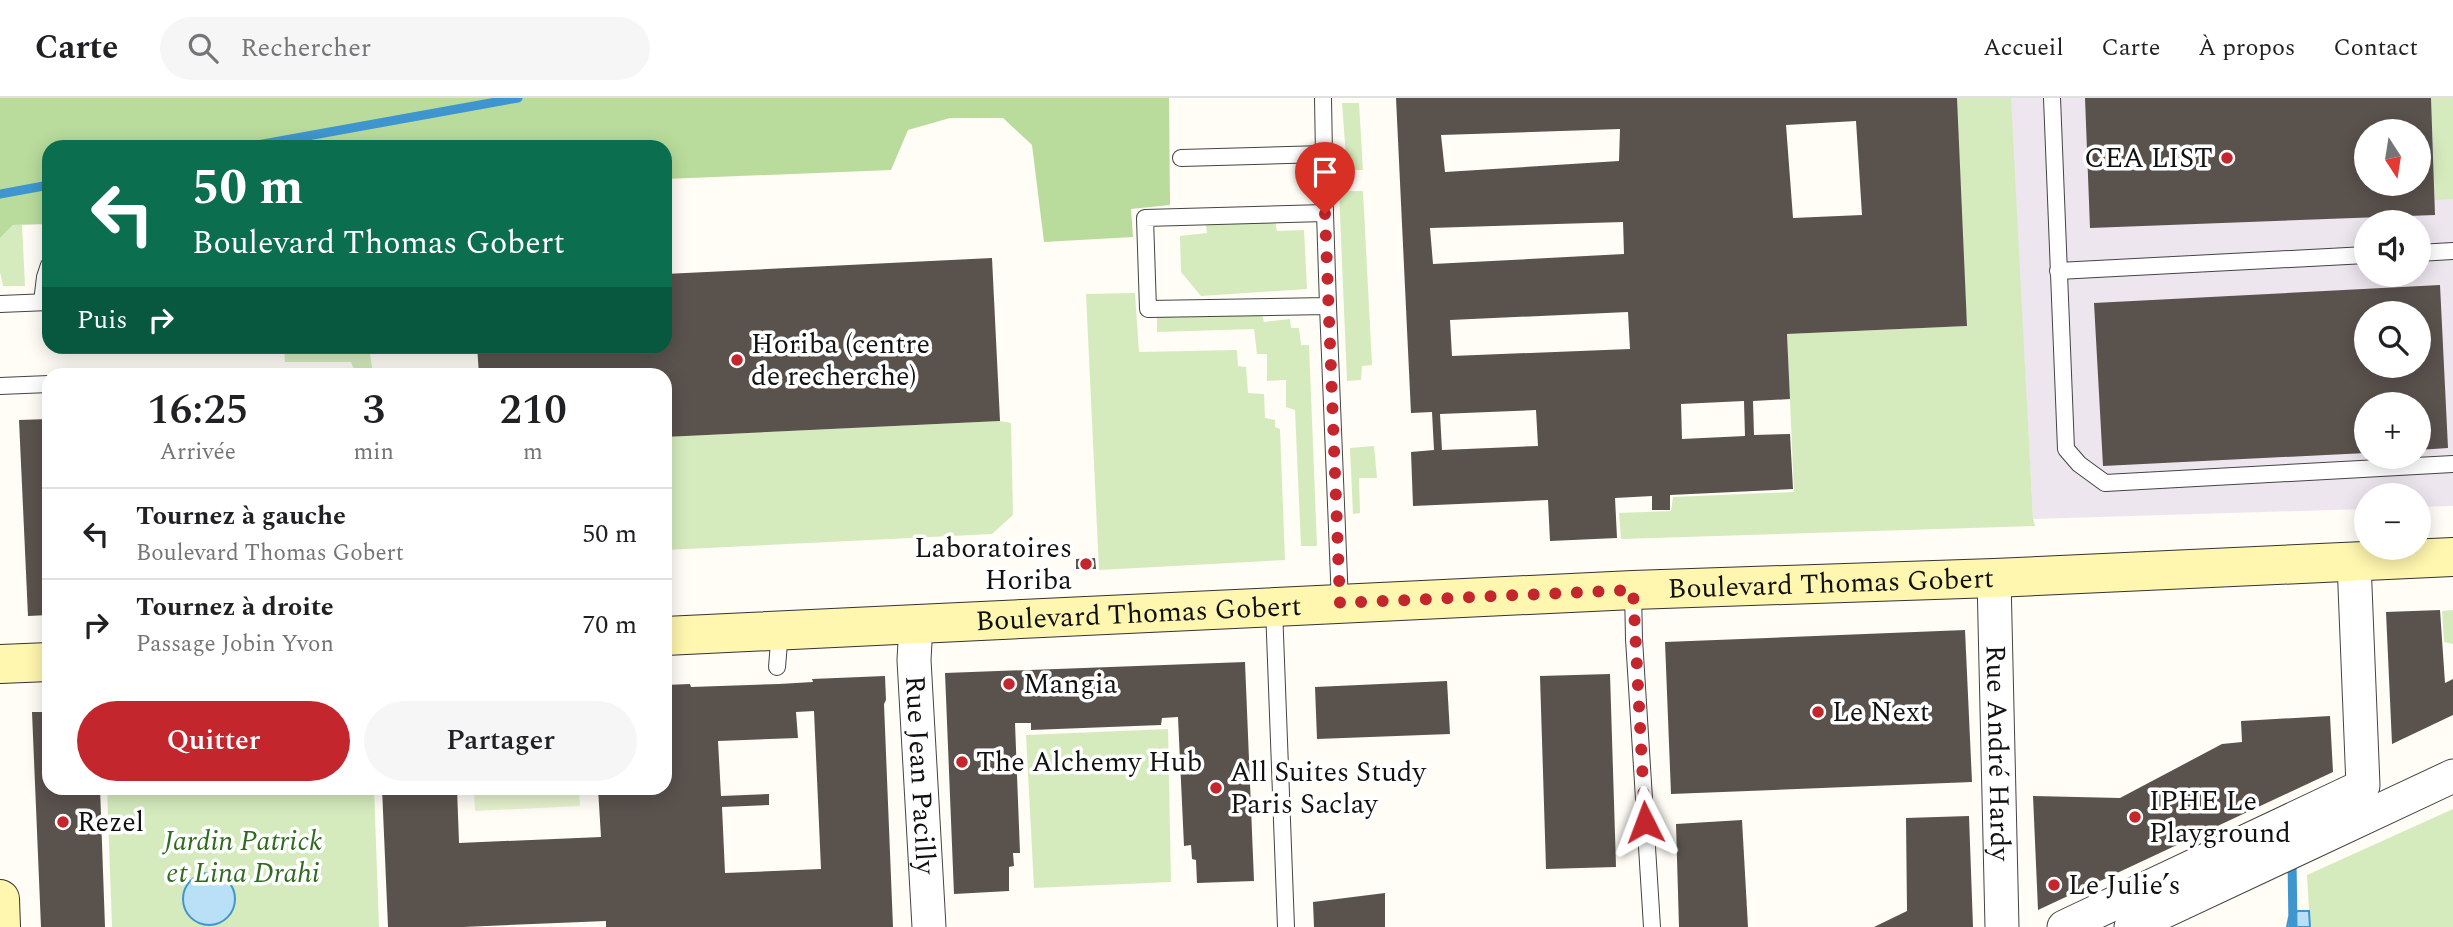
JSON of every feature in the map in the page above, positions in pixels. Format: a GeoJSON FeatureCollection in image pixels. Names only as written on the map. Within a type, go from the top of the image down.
{"type":"FeatureCollection","features":[{"type":"Feature","properties":{"kind":"main road","name":"Boulevard Thomas Gobert"},"geometry":{"type":"LineString","coordinates":[[672,637],[778,649],[916,623],[1633,590],[1994,579],[2453,557]]}},
{"type":"Feature","properties":{"kind":"main road"},"geometry":{"type":"LineString","coordinates":[[0,664],[42,662]]}},
{"type":"Feature","properties":{"kind":"main road"},"geometry":{"type":"LineString","coordinates":[[0,899],[1,927]]}},
{"type":"Feature","properties":{"kind":"street"},"geometry":{"type":"LineString","coordinates":[[2064,927],[2363,786],[2354,562]]}},
{"type":"Feature","properties":{"kind":"street","name":"Rue André Hardy"},"geometry":{"type":"LineString","coordinates":[[1994,579],[2002,927]]}},
{"type":"Feature","properties":{"kind":"street","name":"Rue Jean Pacilly"},"geometry":{"type":"LineString","coordinates":[[916,623],[914,660],[929,927]]}},
{"type":"Feature","properties":{"kind":"street"},"geometry":{"type":"LineString","coordinates":[[2131,927],[2453,776]]}},
{"type":"Feature","properties":{"kind":"lane"},"geometry":{"type":"LineString","coordinates":[[1323,98],[1340,603]]}},
{"type":"Feature","properties":{"kind":"lane"},"geometry":{"type":"LineString","coordinates":[[2052,98],[2066,449],[2078,464],[2105,482],[2453,464]]}},
{"type":"Feature","properties":{"kind":"lane"},"geometry":{"type":"LineString","coordinates":[[1181,158],[1324,154]]}},
{"type":"Feature","properties":{"kind":"lane"},"geometry":{"type":"LineString","coordinates":[[1325,214],[1145,218],[1148,309],[1328,306]]}},
{"type":"Feature","properties":{"kind":"lane"},"geometry":{"type":"LineString","coordinates":[[2431,252],[2453,251]]}},
{"type":"Feature","properties":{"kind":"lane"},"geometry":{"type":"LineString","coordinates":[[2058,271],[2354,256]]}},
{"type":"Feature","properties":{"kind":"lane"},"geometry":{"type":"LineString","coordinates":[[0,304],[42,302]]}},
{"type":"Feature","properties":{"kind":"lane"},"geometry":{"type":"LineString","coordinates":[[0,386],[42,384]]}},
{"type":"Feature","properties":{"kind":"lane"},"geometry":{"type":"LineString","coordinates":[[1633,590],[1652,927]]}},
{"type":"Feature","properties":{"kind":"lane"},"geometry":{"type":"LineString","coordinates":[[1274,608],[1286,927]]}},
{"type":"Feature","properties":{"kind":"shaded area"},"geometry":{"type":"Polygon","coordinates":[[[2010,98],[2453,98],[2453,506],[2431,507],[2431,483],[2354,483],[2354,509],[2033,519],[2010,98]]]}},
{"type":"Feature","properties":{"kind":"green space"},"geometry":{"type":"Polygon","coordinates":[[[0,98],[1169,98],[1170,205],[1131,209],[1133,237],[1044,242],[1032,145],[1003,118],[950,118],[908,130],[891,170],[672,179],[672,140],[42,140],[42,224],[13,225],[0,238],[0,98]]]}},
{"type":"Feature","properties":{"kind":"green space"},"geometry":{"type":"Polygon","coordinates":[[[1954,98],[2011,98],[2035,526],[1621,539],[1619,513],[1671,511],[1673,497],[1794,492],[1787,334],[1967,326],[1954,98]]]}},
{"type":"Feature","properties":{"kind":"green space"},"geometry":{"type":"Polygon","coordinates":[[[2431,98],[2453,98],[2453,199],[2435,200],[2431,98]]]}},
{"type":"Feature","properties":{"kind":"green space"},"geometry":{"type":"Polygon","coordinates":[[[1342,103],[1359,103],[1363,170],[1347,170],[1342,103]]]}},
{"type":"Feature","properties":{"kind":"green space"},"geometry":{"type":"Polygon","coordinates":[[[1339,191],[1363,191],[1372,365],[1362,366],[1361,380],[1347,381],[1339,191]]]}},
{"type":"Feature","properties":{"kind":"green space"},"geometry":{"type":"Polygon","coordinates":[[[1275,221],[1277,231],[1304,230],[1307,289],[1201,296],[1181,272],[1180,236],[1207,233],[1206,225],[1275,221]]]}},
{"type":"Feature","properties":{"kind":"green space"},"geometry":{"type":"Polygon","coordinates":[[[13,225],[22,225],[25,286],[3,286],[0,272],[0,238],[13,225]]]}},
{"type":"Feature","properties":{"kind":"green space"},"geometry":{"type":"Polygon","coordinates":[[[1135,293],[1139,352],[1237,350],[1238,366],[1246,367],[1248,393],[1264,394],[1265,418],[1275,420],[1275,427],[1280,429],[1285,560],[1099,570],[1086,294],[1135,293]]]}},
{"type":"Feature","properties":{"kind":"green space"},"geometry":{"type":"Polygon","coordinates":[[[1261,311],[1264,322],[1290,319],[1291,328],[1299,328],[1301,345],[1309,345],[1317,546],[1301,546],[1295,410],[1286,407],[1286,380],[1267,381],[1267,354],[1257,354],[1254,329],[1157,332],[1157,314],[1261,311]]]}},
{"type":"Feature","properties":{"kind":"green space"},"geometry":{"type":"Polygon","coordinates":[[[284,354],[370,354],[372,368],[354,368],[351,362],[285,362],[284,354]]]}},
{"type":"Feature","properties":{"kind":"green space"},"geometry":{"type":"Polygon","coordinates":[[[1000,421],[1011,423],[1013,515],[992,534],[672,550],[672,437],[1000,421]]]}},
{"type":"Feature","properties":{"kind":"green space"},"geometry":{"type":"Polygon","coordinates":[[[1374,446],[1377,478],[1359,478],[1360,513],[1353,514],[1350,448],[1374,446]]]}},
{"type":"Feature","properties":{"kind":"green space"},"geometry":{"type":"Polygon","coordinates":[[[2453,610],[2453,644],[2444,642],[2442,611],[2453,610]]]}},
{"type":"Feature","properties":{"kind":"green space"},"geometry":{"type":"Polygon","coordinates":[[[1168,729],[1171,882],[1034,888],[1026,735],[1168,729]]]}},
{"type":"Feature","properties":{"kind":"green space","name":"Jardin Patrick et Lina Drahi"},"geometry":{"type":"Polygon","coordinates":[[[107,795],[374,795],[379,927],[112,927],[107,795]]]}},
{"type":"Feature","properties":{"kind":"green space"},"geometry":{"type":"Polygon","coordinates":[[[474,795],[579,795],[580,806],[475,811],[474,795]]]}},
{"type":"Feature","properties":{"kind":"green space"},"geometry":{"type":"Polygon","coordinates":[[[2453,809],[2453,927],[2310,927],[2307,875],[2453,809]]]}},
{"type":"Feature","properties":{"kind":"water"},"geometry":{"type":"Polygon","coordinates":[[[209,873],[219,875],[227,881],[233,889],[233,909],[227,917],[219,923],[209,925],[199,923],[191,917],[185,909],[183,899],[185,889],[191,881],[199,875],[209,873]]]}},
{"type":"Feature","properties":{"kind":"water"},"geometry":{"type":"Polygon","coordinates":[[[2298,911],[2309,911],[2310,927],[2287,927],[2289,917],[2298,911]]]}},
{"type":"Feature","properties":{"kind":"building"},"geometry":{"type":"Polygon","coordinates":[[[1396,98],[1957,98],[1967,326],[1787,334],[1790,399],[1753,401],[1754,435],[1790,434],[1793,489],[1670,495],[1670,510],[1652,510],[1652,496],[1615,498],[1617,538],[1550,541],[1548,500],[1413,506],[1411,452],[1434,450],[1432,412],[1411,413],[1396,98]],[[1856,121],[1786,125],[1793,218],[1862,215],[1856,121]],[[1620,129],[1441,135],[1445,172],[1619,161],[1620,129]],[[1623,222],[1430,228],[1433,264],[1624,254],[1623,222]],[[1628,312],[1450,320],[1452,356],[1630,349],[1628,312]],[[1744,401],[1681,404],[1682,439],[1745,436],[1744,401]],[[1536,410],[1440,414],[1442,450],[1538,446],[1536,410]]]}},
{"type":"Feature","properties":{"kind":"building","name":"CEA LIST"},"geometry":{"type":"Polygon","coordinates":[[[2085,98],[2431,98],[2435,215],[2431,215],[2431,210],[2354,210],[2354,218],[2090,228],[2085,98]]]}},
{"type":"Feature","properties":{"kind":"building","name":"Horiba (centre de recherche)"},"geometry":{"type":"Polygon","coordinates":[[[992,258],[1000,421],[672,437],[672,368],[479,368],[478,354],[672,354],[672,274],[992,258]]]}},
{"type":"Feature","properties":{"kind":"building"},"geometry":{"type":"Polygon","coordinates":[[[2440,285],[2448,448],[2431,449],[2431,392],[2354,392],[2354,454],[2103,466],[2094,303],[2440,285]]]}},
{"type":"Feature","properties":{"kind":"building"},"geometry":{"type":"Polygon","coordinates":[[[42,419],[42,615],[28,616],[19,420],[42,419]]]}},
{"type":"Feature","properties":{"kind":"building","name":"Laboratoires Horiba"},"geometry":{"type":"Polygon","coordinates":[[[1095,558],[1096,569],[1076,569],[1076,559],[1095,558]]]}},
{"type":"Feature","properties":{"kind":"building"},"geometry":{"type":"Polygon","coordinates":[[[2440,610],[2445,683],[2453,679],[2453,715],[2392,744],[2386,612],[2440,610]]]}},
{"type":"Feature","properties":{"kind":"building","name":"Le Next"},"geometry":{"type":"Polygon","coordinates":[[[1965,630],[1972,782],[1671,794],[1665,642],[1965,630]]]}},
{"type":"Feature","properties":{"kind":"building","name":"All Suites Study Paris Saclay"},"geometry":{"type":"Polygon","coordinates":[[[1245,662],[1254,881],[1197,883],[1196,860],[1192,859],[1191,845],[1184,846],[1178,717],[1162,718],[1161,725],[1031,730],[1031,723],[1015,723],[1020,853],[1013,853],[1014,866],[1009,867],[1009,891],[954,894],[945,673],[1245,662]]]}},
{"type":"Feature","properties":{"kind":"building"},"geometry":{"type":"Polygon","coordinates":[[[1610,674],[1616,867],[1546,869],[1540,676],[1610,674]]]}},
{"type":"Feature","properties":{"kind":"building"},"geometry":{"type":"Polygon","coordinates":[[[885,676],[893,927],[606,927],[606,921],[388,927],[382,795],[457,795],[459,843],[601,837],[598,795],[672,795],[672,685],[690,684],[691,687],[813,682],[812,679],[885,676]],[[814,711],[796,712],[798,738],[718,741],[721,796],[769,794],[769,805],[722,807],[725,873],[821,869],[814,711]]]}},
{"type":"Feature","properties":{"kind":"building"},"geometry":{"type":"Polygon","coordinates":[[[1447,681],[1450,734],[1317,739],[1315,687],[1447,681]]]}},
{"type":"Feature","properties":{"kind":"building"},"geometry":{"type":"Polygon","coordinates":[[[32,712],[42,712],[42,795],[100,795],[105,927],[41,927],[32,712]]]}},
{"type":"Feature","properties":{"kind":"building","name":"IPHE Le Playground"},"geometry":{"type":"Polygon","coordinates":[[[2330,716],[2333,772],[2038,910],[2033,796],[2120,798],[2222,744],[2242,742],[2241,721],[2330,716]]]}},
{"type":"Feature","properties":{"kind":"building"},"geometry":{"type":"Polygon","coordinates":[[[1969,816],[1973,927],[1874,927],[1907,911],[1906,818],[1969,816]]]}},
{"type":"Feature","properties":{"kind":"building"},"geometry":{"type":"Polygon","coordinates":[[[1742,820],[1748,927],[1679,927],[1676,824],[1742,820]]]}},
{"type":"Feature","properties":{"kind":"building"},"geometry":{"type":"Polygon","coordinates":[[[1385,893],[1385,927],[1314,927],[1313,902],[1385,893]]]}},
{"type":"Feature","properties":{"kind":"waterway"},"geometry":{"type":"LineString","coordinates":[[285,140],[518,98]]}},
{"type":"Feature","properties":{"kind":"waterway"},"geometry":{"type":"LineString","coordinates":[[0,194],[42,186]]}},
{"type":"Feature","properties":{"kind":"waterway"},"geometry":{"type":"LineString","coordinates":[[2292,859],[2293,927]]}},
{"type":"Feature","properties":{"kind":"place","name":"CEA LIST"},"geometry":{"type":"Point","coordinates":[2227,158]}},
{"type":"Feature","properties":{"kind":"place","name":"Horiba (centre de recherche)"},"geometry":{"type":"Point","coordinates":[737,360]}},
{"type":"Feature","properties":{"kind":"place","name":"Laboratoires Horiba"},"geometry":{"type":"Point","coordinates":[1086,564]}},
{"type":"Feature","properties":{"kind":"place","name":"Mangia"},"geometry":{"type":"Point","coordinates":[1009,684]}},
{"type":"Feature","properties":{"kind":"place","name":"Le Next"},"geometry":{"type":"Point","coordinates":[1818,712]}},
{"type":"Feature","properties":{"kind":"place","name":"The Alchemy Hub"},"geometry":{"type":"Point","coordinates":[962,762]}},
{"type":"Feature","properties":{"kind":"place","name":"All Suites Study Paris Saclay"},"geometry":{"type":"Point","coordinates":[1216,788]}},
{"type":"Feature","properties":{"kind":"place","name":"IPHE Le Playground"},"geometry":{"type":"Point","coordinates":[2135,817]}},
{"type":"Feature","properties":{"kind":"place","name":"Rezel"},"geometry":{"type":"Point","coordinates":[63,822]}},
{"type":"Feature","properties":{"kind":"place","name":"Le Julie’s"},"geometry":{"type":"Point","coordinates":[2054,885]}},
{"type":"Feature","properties":{"kind":"route"},"geometry":{"type":"LineString","coordinates":[[1325,214],[1340,603],[1633,590],[1645,822]]}}]}
